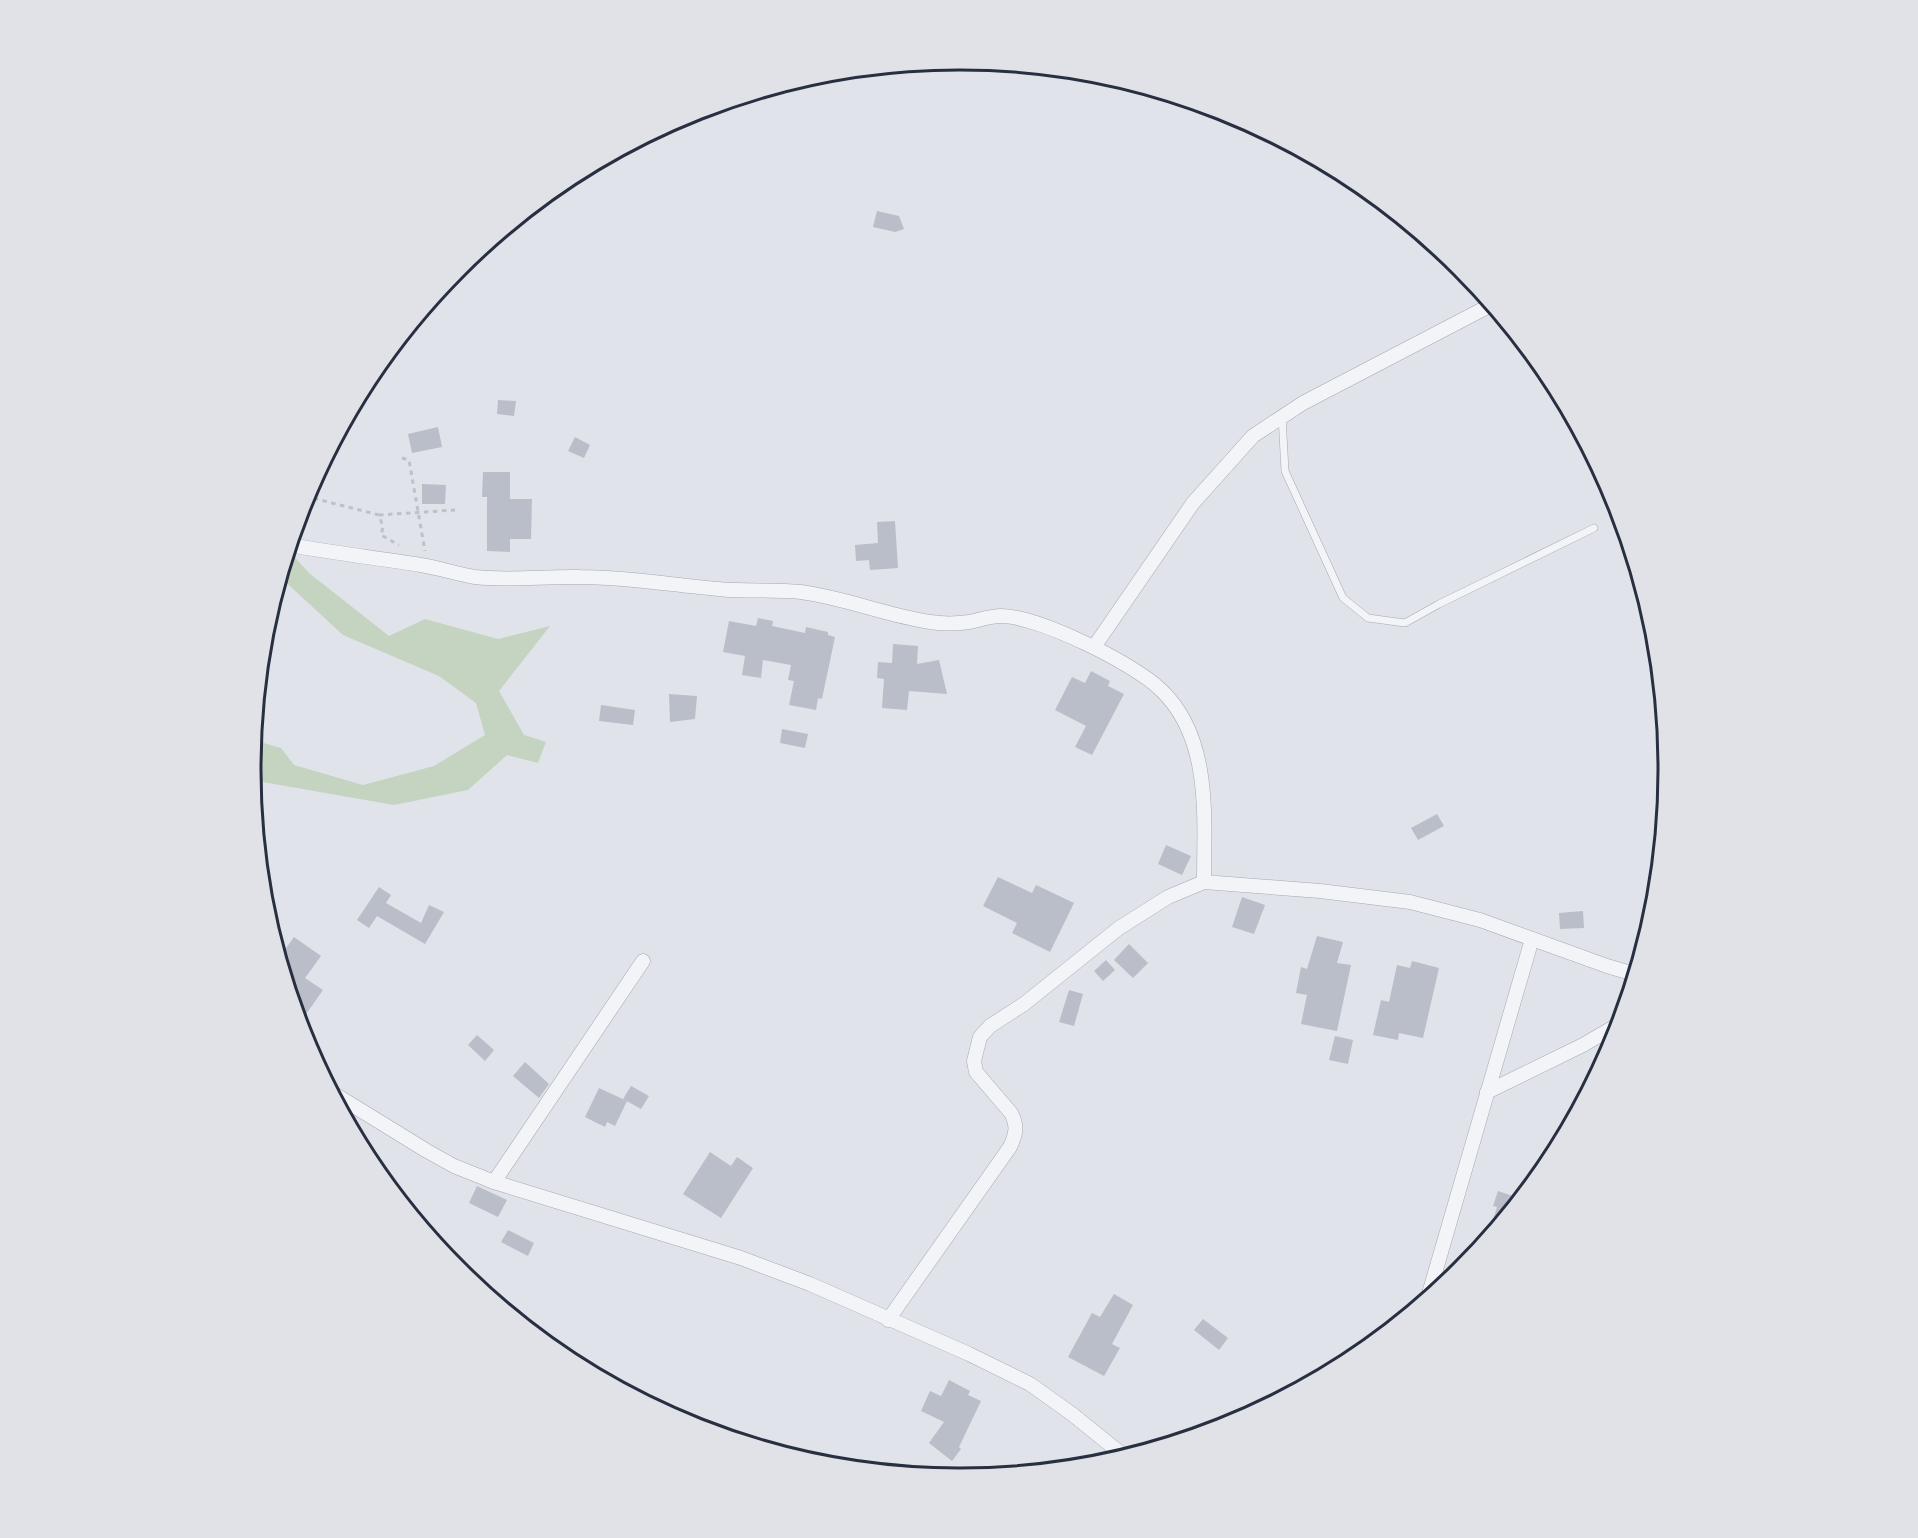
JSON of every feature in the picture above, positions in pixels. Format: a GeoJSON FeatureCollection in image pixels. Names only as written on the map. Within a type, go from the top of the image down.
{"type":"FeatureCollection","features":[{"type":"Feature","properties":{"kind":"street"},"geometry":{"type":"LineString","coordinates":[[1094,647],[1193,503],[1253,436],[1303,403],[1484,308]]}},
{"type":"Feature","properties":{"kind":"street"},"geometry":{"type":"LineString","coordinates":[[297,546],[426,566],[476,577],[632,579],[720,590],[801,592],[842,600],[888,614],[951,624],[972,622],[987,617],[1019,617],[1094,647],[1131,668],[1161,690],[1180,713],[1191,732],[1198,756],[1205,812],[1204,882]]}},
{"type":"Feature","properties":{"kind":"street"},"geometry":{"type":"LineString","coordinates":[[888,1320],[1010,1148],[1015,1136],[1015,1120],[1011,1113],[976,1072],[974,1062],[980,1037],[990,1026],[1024,1004],[1119,928],[1168,897],[1204,882],[1320,891],[1410,902],[1480,920],[1627,972]]}},
{"type":"Feature","properties":{"kind":"street"},"geometry":{"type":"LineString","coordinates":[[1432,1283],[1532,939]]}},
{"type":"Feature","properties":{"kind":"street"},"geometry":{"type":"LineString","coordinates":[[494,1182],[643,961]]}},
{"type":"Feature","properties":{"kind":"street"},"geometry":{"type":"LineString","coordinates":[[1487,1092],[1606,1032]]}},
{"type":"Feature","properties":{"kind":"street"},"geometry":{"type":"LineString","coordinates":[[345,1100],[454,1166],[494,1182],[741,1258],[810,1284],[969,1354],[1030,1384],[1116,1449]]}},
{"type":"Feature","properties":{"kind":"lane"},"geometry":{"type":"LineString","coordinates":[[1282,417],[1285,471],[1343,598],[1368,618],[1405,623],[1594,528]]}},
{"type":"Feature","properties":{"kind":"path"},"geometry":{"type":"LineString","coordinates":[[402,458],[409,460],[426,566]]}},
{"type":"Feature","properties":{"kind":"path"},"geometry":{"type":"LineString","coordinates":[[315,499],[379,515],[455,510]]}},
{"type":"Feature","properties":{"kind":"path"},"geometry":{"type":"LineString","coordinates":[[379,515],[383,527],[381,535],[406,549],[426,566]]}},
{"type":"Feature","properties":{"kind":"green space"},"geometry":{"type":"Polygon","coordinates":[[[294,557],[309,573],[389,636],[425,619],[498,639],[550,626],[499,691],[524,735],[546,742],[538,763],[507,755],[468,790],[394,805],[261,782],[262,742],[281,748],[294,765],[363,785],[434,766],[485,735],[476,703],[439,676],[343,635],[286,582],[294,557]]]}},
{"type":"Feature","properties":{"kind":"building"},"geometry":{"type":"Polygon","coordinates":[[[877,211],[899,216],[904,229],[895,232],[873,227],[877,211]]]}},
{"type":"Feature","properties":{"kind":"building"},"geometry":{"type":"Polygon","coordinates":[[[498,400],[516,401],[514,416],[497,414],[498,400]]]}},
{"type":"Feature","properties":{"kind":"building"},"geometry":{"type":"Polygon","coordinates":[[[438,427],[442,447],[412,453],[408,434],[438,427]]]}},
{"type":"Feature","properties":{"kind":"building"},"geometry":{"type":"Polygon","coordinates":[[[575,437],[590,445],[584,458],[568,451],[575,437]]]}},
{"type":"Feature","properties":{"kind":"building"},"geometry":{"type":"Polygon","coordinates":[[[483,472],[510,472],[510,499],[532,499],[531,539],[510,539],[510,552],[487,551],[487,497],[482,497],[483,472]]]}},
{"type":"Feature","properties":{"kind":"building"},"geometry":{"type":"Polygon","coordinates":[[[422,484],[446,485],[445,504],[422,504],[422,484]]]}},
{"type":"Feature","properties":{"kind":"building"},"geometry":{"type":"Polygon","coordinates":[[[895,521],[898,568],[870,570],[869,560],[856,561],[855,545],[878,543],[877,522],[895,521]]]}},
{"type":"Feature","properties":{"kind":"building"},"geometry":{"type":"Polygon","coordinates":[[[758,618],[773,621],[772,626],[805,633],[806,627],[828,632],[828,635],[835,637],[822,699],[818,698],[816,710],[789,705],[794,681],[788,680],[791,665],[763,660],[761,678],[742,675],[745,656],[723,652],[729,621],[756,626],[758,618]]]}},
{"type":"Feature","properties":{"kind":"building"},"geometry":{"type":"Polygon","coordinates":[[[893,644],[918,646],[917,664],[939,660],[947,694],[909,691],[907,710],[882,708],[884,679],[877,678],[878,662],[892,663],[893,644]]]}},
{"type":"Feature","properties":{"kind":"building"},"geometry":{"type":"Polygon","coordinates":[[[1091,671],[1110,681],[1108,686],[1124,694],[1092,755],[1075,747],[1086,726],[1055,710],[1072,677],[1085,683],[1091,671]]]}},
{"type":"Feature","properties":{"kind":"building"},"geometry":{"type":"Polygon","coordinates":[[[669,694],[697,696],[695,719],[670,722],[669,694]]]}},
{"type":"Feature","properties":{"kind":"building"},"geometry":{"type":"Polygon","coordinates":[[[601,705],[635,710],[633,725],[599,721],[601,705]]]}},
{"type":"Feature","properties":{"kind":"building"},"geometry":{"type":"Polygon","coordinates":[[[782,729],[808,734],[805,748],[780,743],[782,729]]]}},
{"type":"Feature","properties":{"kind":"building"},"geometry":{"type":"Polygon","coordinates":[[[1437,814],[1444,826],[1418,840],[1411,828],[1437,814]]]}},
{"type":"Feature","properties":{"kind":"building"},"geometry":{"type":"Polygon","coordinates":[[[1166,845],[1191,856],[1182,875],[1158,864],[1166,845]]]}},
{"type":"Feature","properties":{"kind":"building"},"geometry":{"type":"Polygon","coordinates":[[[998,877],[1032,893],[1036,885],[1074,903],[1050,952],[1012,933],[1017,923],[983,906],[998,877]]]}},
{"type":"Feature","properties":{"kind":"building"},"geometry":{"type":"Polygon","coordinates":[[[379,887],[391,895],[386,903],[421,923],[429,905],[444,912],[425,944],[377,916],[369,928],[357,920],[379,887]]]}},
{"type":"Feature","properties":{"kind":"building"},"geometry":{"type":"Polygon","coordinates":[[[1242,897],[1265,905],[1254,934],[1232,927],[1242,897]]]}},
{"type":"Feature","properties":{"kind":"building"},"geometry":{"type":"Polygon","coordinates":[[[1583,911],[1584,928],[1560,929],[1559,913],[1583,911]]]}},
{"type":"Feature","properties":{"kind":"building"},"geometry":{"type":"Polygon","coordinates":[[[1317,936],[1343,942],[1337,963],[1351,965],[1337,1031],[1301,1024],[1307,995],[1296,993],[1301,967],[1307,969],[1317,936]]]}},
{"type":"Feature","properties":{"kind":"building"},"geometry":{"type":"Polygon","coordinates":[[[294,937],[321,956],[305,978],[323,990],[306,1014],[298,994],[284,951],[294,937]]]}},
{"type":"Feature","properties":{"kind":"building"},"geometry":{"type":"Polygon","coordinates":[[[1129,944],[1148,963],[1133,978],[1114,960],[1129,944]]]}},
{"type":"Feature","properties":{"kind":"building"},"geometry":{"type":"Polygon","coordinates":[[[1106,960],[1115,970],[1103,981],[1094,971],[1106,960]]]}},
{"type":"Feature","properties":{"kind":"building"},"geometry":{"type":"Polygon","coordinates":[[[1412,961],[1439,968],[1423,1038],[1399,1033],[1398,1040],[1373,1035],[1381,1000],[1389,1002],[1397,965],[1410,968],[1412,961]]]}},
{"type":"Feature","properties":{"kind":"building"},"geometry":{"type":"Polygon","coordinates":[[[1069,990],[1083,994],[1074,1026],[1059,1022],[1069,990]]]}},
{"type":"Feature","properties":{"kind":"building"},"geometry":{"type":"Polygon","coordinates":[[[477,1035],[494,1050],[485,1061],[468,1045],[477,1035]]]}},
{"type":"Feature","properties":{"kind":"building"},"geometry":{"type":"Polygon","coordinates":[[[1335,1036],[1353,1040],[1348,1064],[1329,1060],[1335,1036]]]}},
{"type":"Feature","properties":{"kind":"building"},"geometry":{"type":"Polygon","coordinates":[[[525,1062],[549,1084],[539,1098],[513,1076],[525,1062]]]}},
{"type":"Feature","properties":{"kind":"building"},"geometry":{"type":"Polygon","coordinates":[[[631,1086],[649,1096],[641,1109],[623,1099],[631,1086]]]}},
{"type":"Feature","properties":{"kind":"building"},"geometry":{"type":"Polygon","coordinates":[[[599,1088],[627,1101],[615,1126],[607,1122],[605,1127],[585,1117],[599,1088]]]}},
{"type":"Feature","properties":{"kind":"building"},"geometry":{"type":"Polygon","coordinates":[[[710,1152],[731,1166],[737,1157],[753,1168],[721,1218],[683,1194],[710,1152]]]}},
{"type":"Feature","properties":{"kind":"building"},"geometry":{"type":"Polygon","coordinates":[[[477,1186],[507,1200],[498,1217],[469,1203],[477,1186]]]}},
{"type":"Feature","properties":{"kind":"building"},"geometry":{"type":"Polygon","coordinates":[[[1498,1191],[1512,1196],[1494,1218],[1497,1207],[1493,1206],[1498,1191]]]}},
{"type":"Feature","properties":{"kind":"building"},"geometry":{"type":"Polygon","coordinates":[[[508,1230],[534,1243],[528,1256],[501,1242],[508,1230]]]}},
{"type":"Feature","properties":{"kind":"building"},"geometry":{"type":"Polygon","coordinates":[[[1114,1294],[1133,1305],[1112,1344],[1120,1348],[1104,1376],[1068,1357],[1092,1313],[1100,1317],[1114,1294]]]}},
{"type":"Feature","properties":{"kind":"building"},"geometry":{"type":"Polygon","coordinates":[[[1203,1319],[1228,1338],[1219,1350],[1194,1330],[1203,1319]]]}},
{"type":"Feature","properties":{"kind":"building"},"geometry":{"type":"Polygon","coordinates":[[[949,1380],[970,1391],[968,1395],[981,1401],[959,1447],[961,1449],[952,1461],[929,1443],[944,1422],[921,1411],[930,1391],[941,1396],[949,1380]]]}}]}
